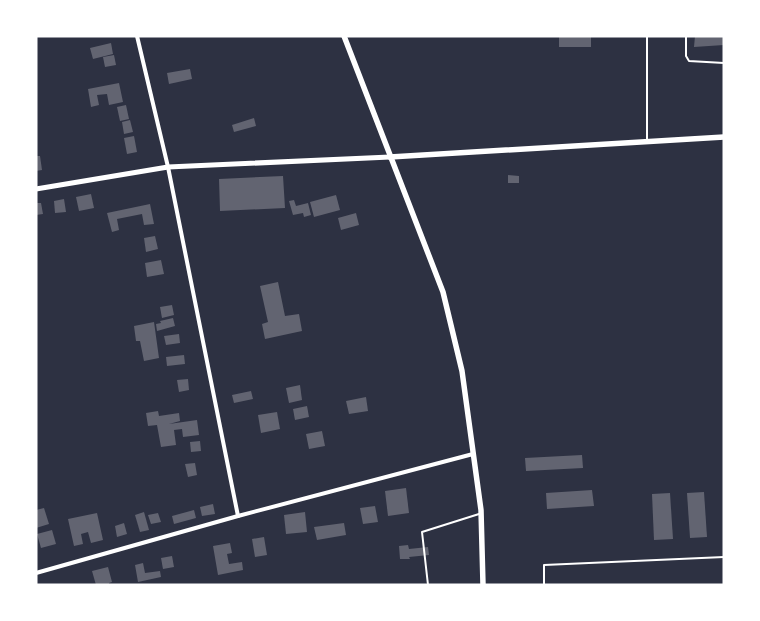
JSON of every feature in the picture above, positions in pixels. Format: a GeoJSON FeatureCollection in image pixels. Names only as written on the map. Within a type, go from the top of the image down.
{"type":"FeatureCollection","features":[{"type":"Feature","properties":{"kind":"main road"},"geometry":{"type":"LineString","coordinates":[[344,36],[443,292],[462,371],[481,513],[483,585]]}},
{"type":"Feature","properties":{"kind":"main road"},"geometry":{"type":"LineString","coordinates":[[390,157],[724,138]]}},
{"type":"Feature","properties":{"kind":"street"},"geometry":{"type":"LineString","coordinates":[[137,36],[168,167],[238,516]]}},
{"type":"Feature","properties":{"kind":"street"},"geometry":{"type":"LineString","coordinates":[[36,189],[168,167],[390,157]]}},
{"type":"Feature","properties":{"kind":"street"},"geometry":{"type":"LineString","coordinates":[[36,573],[238,516],[473,454]]}},
{"type":"Feature","properties":{"kind":"lane"},"geometry":{"type":"LineString","coordinates":[[646,142],[648,36]]}},
{"type":"Feature","properties":{"kind":"lane"},"geometry":{"type":"LineString","coordinates":[[686,36],[686,56],[689,61],[724,63]]}},
{"type":"Feature","properties":{"kind":"lane"},"geometry":{"type":"LineString","coordinates":[[428,585],[422,532],[481,513]]}},
{"type":"Feature","properties":{"kind":"lane"},"geometry":{"type":"LineString","coordinates":[[544,585],[544,565],[724,557]]}},
{"type":"Feature","properties":{"kind":"building"},"geometry":{"type":"Polygon","coordinates":[[[559,36],[591,36],[591,47],[559,47],[559,36]]]}},
{"type":"Feature","properties":{"kind":"building"},"geometry":{"type":"Polygon","coordinates":[[[695,36],[724,36],[724,45],[694,47],[695,36]]]}},
{"type":"Feature","properties":{"kind":"building"},"geometry":{"type":"Polygon","coordinates":[[[111,43],[113,54],[93,59],[90,48],[111,43]]]}},
{"type":"Feature","properties":{"kind":"building"},"geometry":{"type":"Polygon","coordinates":[[[114,55],[116,65],[105,67],[103,57],[114,55]]]}},
{"type":"Feature","properties":{"kind":"building"},"geometry":{"type":"Polygon","coordinates":[[[190,69],[192,79],[169,84],[167,73],[190,69]]]}},
{"type":"Feature","properties":{"kind":"building"},"geometry":{"type":"Polygon","coordinates":[[[119,83],[123,102],[109,105],[107,94],[97,95],[99,105],[91,107],[88,89],[119,83]]]}},
{"type":"Feature","properties":{"kind":"building"},"geometry":{"type":"Polygon","coordinates":[[[126,105],[129,119],[120,121],[117,107],[126,105]]]}},
{"type":"Feature","properties":{"kind":"building"},"geometry":{"type":"Polygon","coordinates":[[[254,118],[256,126],[234,132],[232,125],[254,118]]]}},
{"type":"Feature","properties":{"kind":"building"},"geometry":{"type":"Polygon","coordinates":[[[130,120],[133,132],[124,134],[122,122],[130,120]]]}},
{"type":"Feature","properties":{"kind":"building"},"geometry":{"type":"Polygon","coordinates":[[[134,136],[137,152],[127,154],[124,138],[134,136]]]}},
{"type":"Feature","properties":{"kind":"building"},"geometry":{"type":"Polygon","coordinates":[[[36,156],[40,156],[42,170],[36,171],[36,156]]]}},
{"type":"Feature","properties":{"kind":"building"},"geometry":{"type":"Polygon","coordinates":[[[508,175],[519,176],[519,183],[508,183],[508,175]]]}},
{"type":"Feature","properties":{"kind":"building"},"geometry":{"type":"Polygon","coordinates":[[[283,176],[285,208],[220,211],[219,179],[283,176]]]}},
{"type":"Feature","properties":{"kind":"building"},"geometry":{"type":"Polygon","coordinates":[[[91,194],[94,208],[79,211],[76,197],[91,194]]]}},
{"type":"Feature","properties":{"kind":"building"},"geometry":{"type":"Polygon","coordinates":[[[336,195],[340,210],[314,217],[310,202],[336,195]]]}},
{"type":"Feature","properties":{"kind":"building"},"geometry":{"type":"Polygon","coordinates":[[[64,199],[66,212],[55,213],[54,201],[64,199]]]}},
{"type":"Feature","properties":{"kind":"building"},"geometry":{"type":"Polygon","coordinates":[[[294,200],[296,206],[308,203],[311,215],[304,217],[303,213],[293,215],[289,201],[294,200]]]}},
{"type":"Feature","properties":{"kind":"building"},"geometry":{"type":"Polygon","coordinates":[[[36,203],[41,203],[43,214],[36,215],[36,203]]]}},
{"type":"Feature","properties":{"kind":"building"},"geometry":{"type":"Polygon","coordinates":[[[150,204],[154,224],[144,225],[142,214],[117,219],[119,230],[112,232],[107,213],[150,204]]]}},
{"type":"Feature","properties":{"kind":"building"},"geometry":{"type":"Polygon","coordinates":[[[356,213],[359,225],[341,230],[338,218],[356,213]]]}},
{"type":"Feature","properties":{"kind":"building"},"geometry":{"type":"Polygon","coordinates":[[[155,236],[158,249],[146,252],[144,238],[155,236]]]}},
{"type":"Feature","properties":{"kind":"building"},"geometry":{"type":"Polygon","coordinates":[[[161,260],[164,274],[147,277],[145,263],[161,260]]]}},
{"type":"Feature","properties":{"kind":"building"},"geometry":{"type":"Polygon","coordinates":[[[278,282],[285,316],[299,314],[302,331],[265,339],[262,324],[268,322],[260,286],[278,282]]]}},
{"type":"Feature","properties":{"kind":"building"},"geometry":{"type":"Polygon","coordinates":[[[172,305],[174,315],[162,318],[160,307],[172,305]]]}},
{"type":"Feature","properties":{"kind":"building"},"geometry":{"type":"Polygon","coordinates":[[[173,318],[175,326],[157,331],[156,324],[173,318]]]}},
{"type":"Feature","properties":{"kind":"building"},"geometry":{"type":"Polygon","coordinates":[[[154,322],[159,358],[144,361],[140,341],[136,341],[134,326],[154,322]]]}},
{"type":"Feature","properties":{"kind":"building"},"geometry":{"type":"Polygon","coordinates":[[[179,334],[180,343],[166,345],[164,336],[179,334]]]}},
{"type":"Feature","properties":{"kind":"building"},"geometry":{"type":"Polygon","coordinates":[[[184,355],[185,364],[167,366],[166,357],[184,355]]]}},
{"type":"Feature","properties":{"kind":"building"},"geometry":{"type":"Polygon","coordinates":[[[188,379],[189,390],[179,392],[177,380],[188,379]]]}},
{"type":"Feature","properties":{"kind":"building"},"geometry":{"type":"Polygon","coordinates":[[[300,385],[302,400],[289,403],[286,388],[300,385]]]}},
{"type":"Feature","properties":{"kind":"building"},"geometry":{"type":"Polygon","coordinates":[[[251,391],[253,399],[234,403],[232,395],[251,391]]]}},
{"type":"Feature","properties":{"kind":"building"},"geometry":{"type":"Polygon","coordinates":[[[366,397],[368,411],[349,414],[346,401],[366,397]]]}},
{"type":"Feature","properties":{"kind":"building"},"geometry":{"type":"Polygon","coordinates":[[[307,406],[309,417],[295,420],[293,409],[307,406]]]}},
{"type":"Feature","properties":{"kind":"building"},"geometry":{"type":"Polygon","coordinates":[[[158,411],[159,416],[179,413],[180,421],[169,424],[197,420],[199,435],[183,437],[182,429],[174,430],[176,445],[161,447],[157,425],[148,426],[146,413],[158,411]]]}},
{"type":"Feature","properties":{"kind":"building"},"geometry":{"type":"Polygon","coordinates":[[[277,412],[280,429],[261,433],[258,415],[277,412]]]}},
{"type":"Feature","properties":{"kind":"building"},"geometry":{"type":"Polygon","coordinates":[[[322,431],[325,446],[309,449],[306,434],[322,431]]]}},
{"type":"Feature","properties":{"kind":"building"},"geometry":{"type":"Polygon","coordinates":[[[200,441],[201,451],[191,452],[190,442],[200,441]]]}},
{"type":"Feature","properties":{"kind":"building"},"geometry":{"type":"Polygon","coordinates":[[[582,455],[583,468],[526,471],[525,458],[582,455]]]}},
{"type":"Feature","properties":{"kind":"building"},"geometry":{"type":"Polygon","coordinates":[[[195,463],[197,475],[188,477],[185,464],[195,463]]]}},
{"type":"Feature","properties":{"kind":"building"},"geometry":{"type":"Polygon","coordinates":[[[406,488],[409,513],[388,516],[385,491],[406,488]]]}},
{"type":"Feature","properties":{"kind":"building"},"geometry":{"type":"Polygon","coordinates":[[[592,490],[594,506],[547,509],[546,493],[592,490]]]}},
{"type":"Feature","properties":{"kind":"building"},"geometry":{"type":"Polygon","coordinates":[[[704,492],[707,537],[690,538],[687,493],[704,492]]]}},
{"type":"Feature","properties":{"kind":"building"},"geometry":{"type":"Polygon","coordinates":[[[670,493],[673,539],[654,540],[652,494],[670,493]]]}},
{"type":"Feature","properties":{"kind":"building"},"geometry":{"type":"Polygon","coordinates":[[[213,504],[215,514],[202,516],[200,507],[213,504]]]}},
{"type":"Feature","properties":{"kind":"building"},"geometry":{"type":"Polygon","coordinates":[[[375,506],[378,522],[363,524],[360,508],[375,506]]]}},
{"type":"Feature","properties":{"kind":"building"},"geometry":{"type":"Polygon","coordinates":[[[44,508],[49,524],[36,528],[36,510],[44,508]]]}},
{"type":"Feature","properties":{"kind":"building"},"geometry":{"type":"Polygon","coordinates":[[[194,510],[196,518],[174,524],[172,516],[194,510]]]}},
{"type":"Feature","properties":{"kind":"building"},"geometry":{"type":"Polygon","coordinates":[[[144,512],[149,530],[140,532],[135,515],[144,512]]]}},
{"type":"Feature","properties":{"kind":"building"},"geometry":{"type":"Polygon","coordinates":[[[305,512],[307,532],[286,534],[284,515],[305,512]]]}},
{"type":"Feature","properties":{"kind":"building"},"geometry":{"type":"Polygon","coordinates":[[[97,513],[103,540],[91,543],[88,532],[81,534],[83,544],[74,546],[68,519],[97,513]]]}},
{"type":"Feature","properties":{"kind":"building"},"geometry":{"type":"Polygon","coordinates":[[[158,513],[161,522],[151,524],[148,515],[158,513]]]}},
{"type":"Feature","properties":{"kind":"building"},"geometry":{"type":"Polygon","coordinates":[[[124,523],[127,534],[117,537],[115,526],[124,523]]]}},
{"type":"Feature","properties":{"kind":"building"},"geometry":{"type":"Polygon","coordinates":[[[344,523],[346,535],[317,540],[314,527],[344,523]]]}},
{"type":"Feature","properties":{"kind":"building"},"geometry":{"type":"Polygon","coordinates":[[[52,530],[56,544],[41,548],[37,534],[52,530]]]}},
{"type":"Feature","properties":{"kind":"building"},"geometry":{"type":"Polygon","coordinates":[[[264,537],[267,555],[255,557],[252,539],[264,537]]]}},
{"type":"Feature","properties":{"kind":"building"},"geometry":{"type":"Polygon","coordinates":[[[230,543],[232,553],[227,554],[229,564],[242,562],[243,570],[218,575],[213,546],[230,543]]]}},
{"type":"Feature","properties":{"kind":"building"},"geometry":{"type":"Polygon","coordinates":[[[408,545],[409,549],[428,547],[429,555],[400,559],[399,546],[408,545]]]}},
{"type":"Feature","properties":{"kind":"building"},"geometry":{"type":"Polygon","coordinates":[[[172,556],[174,567],[163,569],[161,558],[172,556]]]}},
{"type":"Feature","properties":{"kind":"building"},"geometry":{"type":"Polygon","coordinates":[[[143,563],[145,573],[160,571],[161,577],[138,582],[135,565],[143,563]]]}},
{"type":"Feature","properties":{"kind":"building"},"geometry":{"type":"Polygon","coordinates":[[[108,567],[112,582],[109,585],[96,585],[92,571],[108,567]]]}}]}
